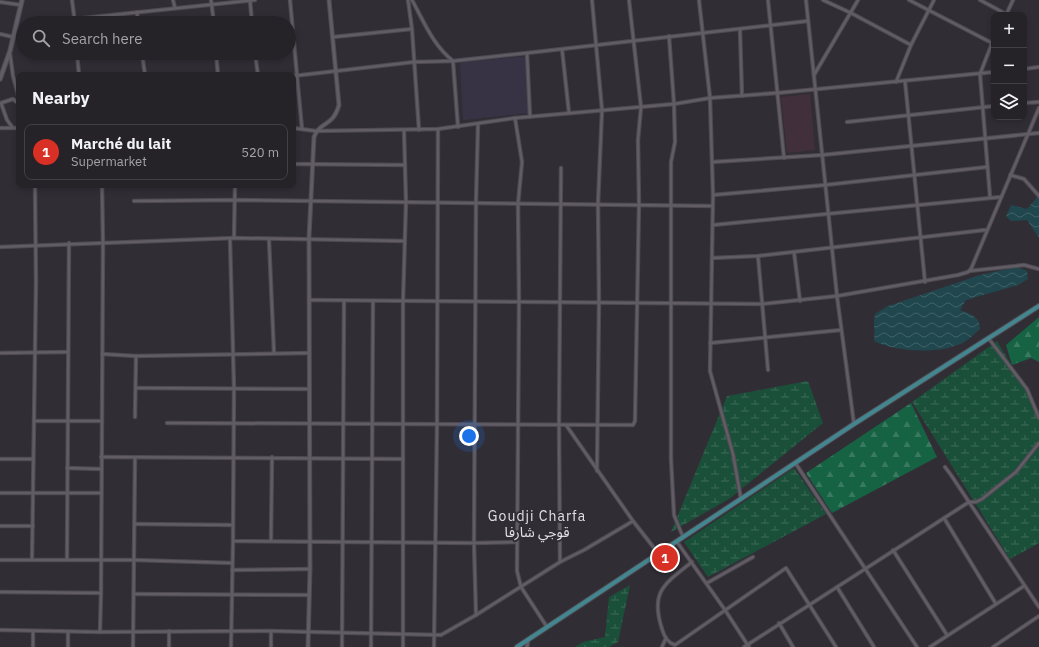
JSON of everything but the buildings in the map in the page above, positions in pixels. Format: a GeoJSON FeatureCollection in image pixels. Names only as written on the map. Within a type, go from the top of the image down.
{"type":"FeatureCollection","features":[{"type":"Feature","properties":{"kind":"highway"},"geometry":{"type":"LineString","coordinates":[[517,647],[658,553],[796,464],[854,424],[1039,306]]}},
{"type":"Feature","properties":{"kind":"main road"},"geometry":{"type":"LineString","coordinates":[[18,16],[22,0]]}},
{"type":"Feature","properties":{"kind":"main road"},"geometry":{"type":"LineString","coordinates":[[0,79],[10,51],[16,25]]}},
{"type":"Feature","properties":{"kind":"street"},"geometry":{"type":"LineString","coordinates":[[72,0],[74,16]]}},
{"type":"Feature","properties":{"kind":"street"},"geometry":{"type":"LineString","coordinates":[[174,0],[175,8]]}},
{"type":"Feature","properties":{"kind":"street"},"geometry":{"type":"LineString","coordinates":[[211,0],[213,16]]}},
{"type":"Feature","properties":{"kind":"street"},"geometry":{"type":"LineString","coordinates":[[250,0],[251,16]]}},
{"type":"Feature","properties":{"kind":"street"},"geometry":{"type":"LineString","coordinates":[[101,16],[255,0]]}},
{"type":"Feature","properties":{"kind":"street"},"geometry":{"type":"LineString","coordinates":[[290,0],[291,16]]}},
{"type":"Feature","properties":{"kind":"street"},"geometry":{"type":"LineString","coordinates":[[308,647],[310,569],[309,238],[314,164],[314,137],[316,131],[334,120],[339,105],[329,0]]}},
{"type":"Feature","properties":{"kind":"street"},"geometry":{"type":"LineString","coordinates":[[408,0],[412,29],[419,130]]}},
{"type":"Feature","properties":{"kind":"street"},"geometry":{"type":"LineString","coordinates":[[412,0],[424,24],[442,52],[453,61],[458,127]]}},
{"type":"Feature","properties":{"kind":"street"},"geometry":{"type":"LineString","coordinates":[[592,0],[602,110],[598,204],[599,303],[597,471]]}},
{"type":"Feature","properties":{"kind":"street"},"geometry":{"type":"LineString","coordinates":[[167,423],[372,422],[403,424],[633,425],[635,421],[639,204],[638,140],[640,107],[629,0]]}},
{"type":"Feature","properties":{"kind":"street"},"geometry":{"type":"LineString","coordinates":[[699,0],[710,98],[714,194],[710,371],[733,454],[741,500]]}},
{"type":"Feature","properties":{"kind":"street"},"geometry":{"type":"LineString","coordinates":[[768,0],[784,158]]}},
{"type":"Feature","properties":{"kind":"street"},"geometry":{"type":"LineString","coordinates":[[806,0],[837,296],[854,424]]}},
{"type":"Feature","properties":{"kind":"street"},"geometry":{"type":"LineString","coordinates":[[823,0],[911,45]]}},
{"type":"Feature","properties":{"kind":"street"},"geometry":{"type":"LineString","coordinates":[[814,76],[858,0]]}},
{"type":"Feature","properties":{"kind":"street"},"geometry":{"type":"LineString","coordinates":[[909,0],[991,42]]}},
{"type":"Feature","properties":{"kind":"street"},"geometry":{"type":"LineString","coordinates":[[896,82],[911,45],[934,0]]}},
{"type":"Feature","properties":{"kind":"street"},"geometry":{"type":"LineString","coordinates":[[980,0],[1001,12]]}},
{"type":"Feature","properties":{"kind":"street"},"geometry":{"type":"LineString","coordinates":[[1007,12],[1013,0]]}},
{"type":"Feature","properties":{"kind":"street"},"geometry":{"type":"LineString","coordinates":[[0,2],[21,6]]}},
{"type":"Feature","properties":{"kind":"street"},"geometry":{"type":"LineString","coordinates":[[137,12],[137,16]]}},
{"type":"Feature","properties":{"kind":"street"},"geometry":{"type":"LineString","coordinates":[[297,75],[335,72],[414,62],[453,61],[669,36],[740,30],[808,21]]}},
{"type":"Feature","properties":{"kind":"street"},"geometry":{"type":"LineString","coordinates":[[333,37],[412,29]]}},
{"type":"Feature","properties":{"kind":"street"},"geometry":{"type":"LineString","coordinates":[[740,30],[742,96]]}},
{"type":"Feature","properties":{"kind":"street"},"geometry":{"type":"LineString","coordinates":[[0,34],[13,37]]}},
{"type":"Feature","properties":{"kind":"street"},"geometry":{"type":"LineString","coordinates":[[669,36],[675,142],[671,162],[673,499],[675,520],[683,538]]}},
{"type":"Feature","properties":{"kind":"street"},"geometry":{"type":"LineString","coordinates":[[990,197],[980,74],[991,46]]}},
{"type":"Feature","properties":{"kind":"street"},"geometry":{"type":"LineString","coordinates":[[562,49],[569,113]]}},
{"type":"Feature","properties":{"kind":"street"},"geometry":{"type":"LineString","coordinates":[[10,51],[16,88]]}},
{"type":"Feature","properties":{"kind":"street"},"geometry":{"type":"LineString","coordinates":[[527,53],[530,117]]}},
{"type":"Feature","properties":{"kind":"street"},"geometry":{"type":"LineString","coordinates":[[78,60],[79,72]]}},
{"type":"Feature","properties":{"kind":"street"},"geometry":{"type":"LineString","coordinates":[[143,60],[145,72]]}},
{"type":"Feature","properties":{"kind":"street"},"geometry":{"type":"LineString","coordinates":[[217,60],[218,72]]}},
{"type":"Feature","properties":{"kind":"street"},"geometry":{"type":"LineString","coordinates":[[256,60],[258,72]]}},
{"type":"Feature","properties":{"kind":"street"},"geometry":{"type":"LineString","coordinates":[[296,60],[302,129]]}},
{"type":"Feature","properties":{"kind":"street"},"geometry":{"type":"LineString","coordinates":[[1027,69],[1039,67]]}},
{"type":"Feature","properties":{"kind":"street"},"geometry":{"type":"LineString","coordinates":[[296,128],[316,131],[438,129],[514,118],[674,104],[710,98],[991,72]]}},
{"type":"Feature","properties":{"kind":"street"},"geometry":{"type":"LineString","coordinates":[[905,81],[925,282]]}},
{"type":"Feature","properties":{"kind":"street"},"geometry":{"type":"LineString","coordinates":[[13,128],[7,120],[1,103],[13,100],[16,102]]}},
{"type":"Feature","properties":{"kind":"street"},"geometry":{"type":"LineString","coordinates":[[1027,103],[1039,102]]}},
{"type":"Feature","properties":{"kind":"street"},"geometry":{"type":"LineString","coordinates":[[847,122],[991,106]]}},
{"type":"Feature","properties":{"kind":"street"},"geometry":{"type":"LineString","coordinates":[[969,272],[1039,108]]}},
{"type":"Feature","properties":{"kind":"street"},"geometry":{"type":"LineString","coordinates":[[514,118],[522,162],[518,204],[519,302],[516,542],[517,571],[520,588],[547,627]]}},
{"type":"Feature","properties":{"kind":"street"},"geometry":{"type":"LineString","coordinates":[[476,615],[474,543],[477,301],[476,203],[478,124]]}},
{"type":"Feature","properties":{"kind":"street"},"geometry":{"type":"LineString","coordinates":[[0,128],[13,128]]}},
{"type":"Feature","properties":{"kind":"street"},"geometry":{"type":"LineString","coordinates":[[434,647],[438,301],[438,129]]}},
{"type":"Feature","properties":{"kind":"street"},"geometry":{"type":"LineString","coordinates":[[403,647],[403,302],[406,202],[404,130]]}},
{"type":"Feature","properties":{"kind":"street"},"geometry":{"type":"LineString","coordinates":[[712,162],[822,155],[1039,133]]}},
{"type":"Feature","properties":{"kind":"street"},"geometry":{"type":"LineString","coordinates":[[296,164],[405,165]]}},
{"type":"Feature","properties":{"kind":"street"},"geometry":{"type":"LineString","coordinates":[[714,194],[825,185],[987,167]]}},
{"type":"Feature","properties":{"kind":"street"},"geometry":{"type":"LineString","coordinates":[[560,562],[559,424],[561,168]]}},
{"type":"Feature","properties":{"kind":"street"},"geometry":{"type":"LineString","coordinates":[[1010,175],[1024,179],[1039,196]]}},
{"type":"Feature","properties":{"kind":"street"},"geometry":{"type":"LineString","coordinates":[[32,560],[35,188]]}},
{"type":"Feature","properties":{"kind":"street"},"geometry":{"type":"LineString","coordinates":[[100,632],[103,244],[102,188]]}},
{"type":"Feature","properties":{"kind":"street"},"geometry":{"type":"LineString","coordinates":[[234,238],[235,188]]}},
{"type":"Feature","properties":{"kind":"street"},"geometry":{"type":"LineString","coordinates":[[713,226],[828,215],[918,204],[1001,197]]}},
{"type":"Feature","properties":{"kind":"street"},"geometry":{"type":"LineString","coordinates":[[134,201],[235,200],[518,204],[672,204],[713,206]]}},
{"type":"Feature","properties":{"kind":"street"},"geometry":{"type":"LineString","coordinates":[[712,258],[758,256],[921,239],[986,230]]}},
{"type":"Feature","properties":{"kind":"street"},"geometry":{"type":"LineString","coordinates":[[0,247],[69,243],[103,244],[234,238],[269,240],[309,238],[405,241]]}},
{"type":"Feature","properties":{"kind":"street"},"geometry":{"type":"LineString","coordinates":[[230,239],[234,388],[231,647]]}},
{"type":"Feature","properties":{"kind":"street"},"geometry":{"type":"LineString","coordinates":[[269,240],[274,353]]}},
{"type":"Feature","properties":{"kind":"street"},"geometry":{"type":"LineString","coordinates":[[67,560],[69,243]]}},
{"type":"Feature","properties":{"kind":"street"},"geometry":{"type":"LineString","coordinates":[[794,252],[800,301]]}},
{"type":"Feature","properties":{"kind":"street"},"geometry":{"type":"LineString","coordinates":[[758,256],[768,370]]}},
{"type":"Feature","properties":{"kind":"street"},"geometry":{"type":"LineString","coordinates":[[309,300],[373,302],[672,302],[733,305],[762,304],[837,296],[925,282],[969,272],[1024,265],[1039,269]]}},
{"type":"Feature","properties":{"kind":"street"},"geometry":{"type":"LineString","coordinates":[[342,647],[344,301]]}},
{"type":"Feature","properties":{"kind":"street"},"geometry":{"type":"LineString","coordinates":[[371,647],[373,302]]}},
{"type":"Feature","properties":{"kind":"street"},"geometry":{"type":"LineString","coordinates":[[710,344],[841,330]]}},
{"type":"Feature","properties":{"kind":"street"},"geometry":{"type":"LineString","coordinates":[[989,339],[1027,388],[1039,418]]}},
{"type":"Feature","properties":{"kind":"street"},"geometry":{"type":"LineString","coordinates":[[0,353],[68,352]]}},
{"type":"Feature","properties":{"kind":"street"},"geometry":{"type":"LineString","coordinates":[[102,354],[136,356],[309,353]]}},
{"type":"Feature","properties":{"kind":"street"},"geometry":{"type":"LineString","coordinates":[[135,417],[136,356]]}},
{"type":"Feature","properties":{"kind":"street"},"geometry":{"type":"LineString","coordinates":[[136,388],[309,389]]}},
{"type":"Feature","properties":{"kind":"street"},"geometry":{"type":"LineString","coordinates":[[34,421],[101,421]]}},
{"type":"Feature","properties":{"kind":"street"},"geometry":{"type":"LineString","coordinates":[[566,425],[597,471],[658,553]]}},
{"type":"Feature","properties":{"kind":"street"},"geometry":{"type":"LineString","coordinates":[[744,647],[748,646],[779,623],[969,502],[979,501],[1016,472],[1039,443]]}},
{"type":"Feature","properties":{"kind":"street"},"geometry":{"type":"LineString","coordinates":[[102,457],[272,457],[372,460],[403,459]]}},
{"type":"Feature","properties":{"kind":"street"},"geometry":{"type":"LineString","coordinates":[[271,541],[272,457]]}},
{"type":"Feature","properties":{"kind":"street"},"geometry":{"type":"LineString","coordinates":[[133,647],[136,524],[135,458]]}},
{"type":"Feature","properties":{"kind":"street"},"geometry":{"type":"LineString","coordinates":[[0,459],[34,459]]}},
{"type":"Feature","properties":{"kind":"street"},"geometry":{"type":"LineString","coordinates":[[796,464],[917,647]]}},
{"type":"Feature","properties":{"kind":"street"},"geometry":{"type":"LineString","coordinates":[[944,467],[947,469],[1039,607]]}},
{"type":"Feature","properties":{"kind":"street"},"geometry":{"type":"LineString","coordinates":[[67,468],[101,469]]}},
{"type":"Feature","properties":{"kind":"street"},"geometry":{"type":"LineString","coordinates":[[0,493],[101,493]]}},
{"type":"Feature","properties":{"kind":"street"},"geometry":{"type":"LineString","coordinates":[[944,518],[996,604]]}},
{"type":"Feature","properties":{"kind":"street"},"geometry":{"type":"LineString","coordinates":[[0,630],[100,632],[231,630],[342,632],[435,636],[447,633],[560,562],[584,550],[633,521]]}},
{"type":"Feature","properties":{"kind":"street"},"geometry":{"type":"LineString","coordinates":[[136,524],[232,525]]}},
{"type":"Feature","properties":{"kind":"street"},"geometry":{"type":"LineString","coordinates":[[0,526],[33,526]]}},
{"type":"Feature","properties":{"kind":"street"},"geometry":{"type":"LineString","coordinates":[[233,541],[516,542]]}},
{"type":"Feature","properties":{"kind":"street"},"geometry":{"type":"LineString","coordinates":[[677,542],[707,583],[748,646]]}},
{"type":"Feature","properties":{"kind":"street"},"geometry":{"type":"LineString","coordinates":[[893,550],[947,635]]}},
{"type":"Feature","properties":{"kind":"street"},"geometry":{"type":"LineString","coordinates":[[707,583],[753,557]]}},
{"type":"Feature","properties":{"kind":"street"},"geometry":{"type":"LineString","coordinates":[[0,560],[135,560],[232,563]]}},
{"type":"Feature","properties":{"kind":"street"},"geometry":{"type":"LineString","coordinates":[[692,562],[667,582],[658,596],[657,612],[666,638],[671,644],[675,645],[786,568],[836,647]]}},
{"type":"Feature","properties":{"kind":"street"},"geometry":{"type":"LineString","coordinates":[[232,570],[310,569]]}},
{"type":"Feature","properties":{"kind":"street"},"geometry":{"type":"LineString","coordinates":[[930,647],[1024,586]]}},
{"type":"Feature","properties":{"kind":"street"},"geometry":{"type":"LineString","coordinates":[[836,587],[874,647]]}},
{"type":"Feature","properties":{"kind":"street"},"geometry":{"type":"LineString","coordinates":[[0,592],[101,593]]}},
{"type":"Feature","properties":{"kind":"street"},"geometry":{"type":"LineString","coordinates":[[134,594],[309,595]]}},
{"type":"Feature","properties":{"kind":"street"},"geometry":{"type":"LineString","coordinates":[[993,647],[1039,616]]}},
{"type":"Feature","properties":{"kind":"street"},"geometry":{"type":"LineString","coordinates":[[779,623],[793,647]]}},
{"type":"Feature","properties":{"kind":"street"},"geometry":{"type":"LineString","coordinates":[[33,631],[33,647]]}},
{"type":"Feature","properties":{"kind":"street"},"geometry":{"type":"LineString","coordinates":[[169,631],[169,647]]}},
{"type":"Feature","properties":{"kind":"street"},"geometry":{"type":"LineString","coordinates":[[271,631],[271,647]]}},
{"type":"Feature","properties":{"kind":"street"},"geometry":{"type":"LineString","coordinates":[[68,632],[68,647]]}},
{"type":"Feature","properties":{"kind":"street"},"geometry":{"type":"LineString","coordinates":[[662,647],[666,638]]}},
{"type":"Feature","properties":{"kind":"street"},"geometry":{"type":"LineString","coordinates":[[525,643],[527,647]]}},
{"type":"Feature","properties":{"kind":"shaded area"},"geometry":{"type":"Polygon","coordinates":[[[529,56],[529,113],[463,120],[460,62],[529,56]]]}},
{"type":"Feature","properties":{"kind":"shaded area"},"geometry":{"type":"Polygon","coordinates":[[[810,94],[815,150],[787,153],[781,97],[810,94]]]}},
{"type":"Feature","properties":{"kind":"green space"},"geometry":{"type":"Polygon","coordinates":[[[1039,317],[1039,362],[1031,358],[1012,365],[1006,345],[1039,317]]]}},
{"type":"Feature","properties":{"kind":"green space"},"geometry":{"type":"Polygon","coordinates":[[[997,341],[1039,411],[1039,543],[1010,559],[912,402],[997,341]]]}},
{"type":"Feature","properties":{"kind":"green space"},"geometry":{"type":"Polygon","coordinates":[[[808,381],[823,423],[729,499],[671,532],[727,396],[808,381]]]}},
{"type":"Feature","properties":{"kind":"green space"},"geometry":{"type":"Polygon","coordinates":[[[911,403],[937,457],[832,513],[806,473],[911,403]]]}},
{"type":"Feature","properties":{"kind":"green space"},"geometry":{"type":"Polygon","coordinates":[[[794,468],[826,514],[708,577],[684,542],[794,468]]]}},
{"type":"Feature","properties":{"kind":"green space"},"geometry":{"type":"Polygon","coordinates":[[[630,585],[618,642],[609,647],[575,647],[583,642],[605,637],[609,597],[630,585]]]}},
{"type":"Feature","properties":{"kind":"water"},"geometry":{"type":"Polygon","coordinates":[[[1039,195],[1039,238],[1027,220],[1011,221],[1006,216],[1011,205],[1027,209],[1039,195]]]}},
{"type":"Feature","properties":{"kind":"water"},"geometry":{"type":"Polygon","coordinates":[[[1017,267],[1027,271],[1028,279],[1018,285],[966,300],[960,310],[974,316],[980,325],[980,329],[963,343],[941,349],[917,350],[893,348],[874,341],[875,314],[888,306],[980,275],[1017,267]]]}},
{"type":"Feature","properties":{"kind":"place","name":"Marché du lait"},"geometry":{"type":"Point","coordinates":[665,558]}},
{"type":"Feature","properties":{"kind":"district","name":"Goudji Charfa قوجي شارفا"},"geometry":{"type":"Point","coordinates":[537,524]}}]}
